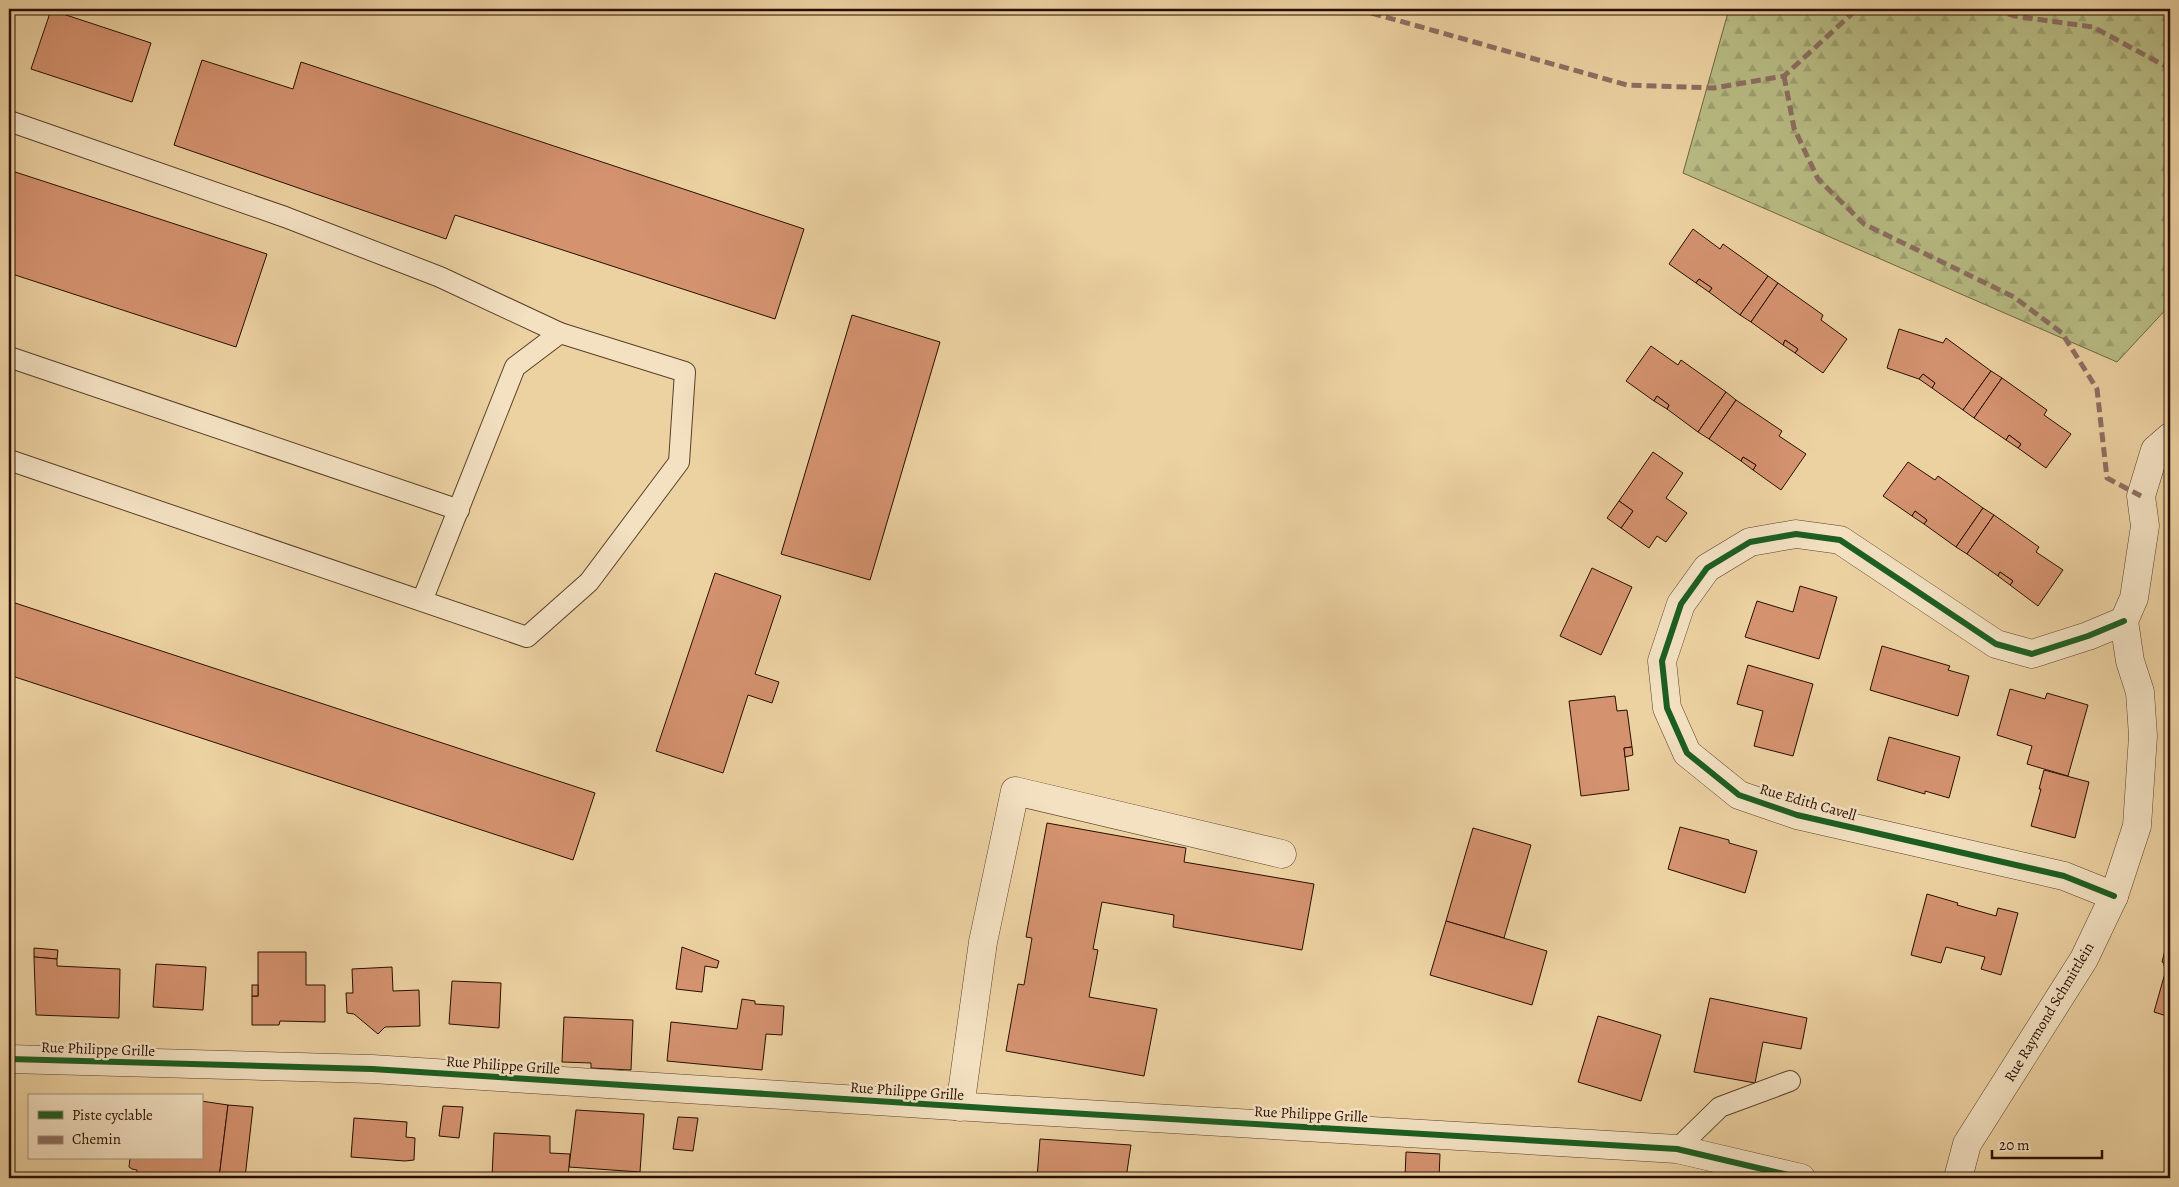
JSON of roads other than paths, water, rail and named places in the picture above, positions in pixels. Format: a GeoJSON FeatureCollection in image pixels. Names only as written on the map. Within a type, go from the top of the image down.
{"type":"FeatureCollection","features":[{"type":"Feature","properties":{"kind":"street"},"geometry":{"type":"LineString","coordinates":[[2124,621],[2134,598],[2145,526],[2141,496],[2155,450],[2170,437]]}},
{"type":"Feature","properties":{"kind":"street","name":"Rue Edith Cavell"},"geometry":{"type":"LineString","coordinates":[[2114,896],[2064,876],[1797,815],[1739,795],[1687,753],[1667,708],[1662,661],[1681,604],[1707,568],[1750,542],[1796,534],[1840,540],[1996,644],[2032,654],[2088,636],[2124,621]]}},
{"type":"Feature","properties":{"kind":"street","name":"Rue Raymond Schmittlein"},"geometry":{"type":"LineString","coordinates":[[1958,1178],[1967,1144],[2084,959],[2114,896],[2137,826],[2143,736],[2140,692],[2130,661],[2124,621]]}},
{"type":"Feature","properties":{"kind":"street"},"geometry":{"type":"LineString","coordinates":[[960,1107],[983,942],[1015,791],[1282,854]]}},
{"type":"Feature","properties":{"kind":"street","name":"Rue Philippe Grille"},"geometry":{"type":"LineString","coordinates":[[9,1059],[372,1069],[960,1107],[1677,1149],[1801,1178]]}},
{"type":"Feature","properties":{"kind":"lane"},"geometry":{"type":"LineString","coordinates":[[9,121],[285,217],[440,276],[560,333],[685,372],[679,462],[589,582],[527,637],[9,460]]}},
{"type":"Feature","properties":{"kind":"lane"},"geometry":{"type":"LineString","coordinates":[[422,601],[515,367],[560,333]]}},
{"type":"Feature","properties":{"kind":"lane"},"geometry":{"type":"LineString","coordinates":[[9,357],[459,510]]}},
{"type":"Feature","properties":{"kind":"lane"},"geometry":{"type":"LineString","coordinates":[[1677,1149],[1720,1107],[1790,1081]]}}]}
